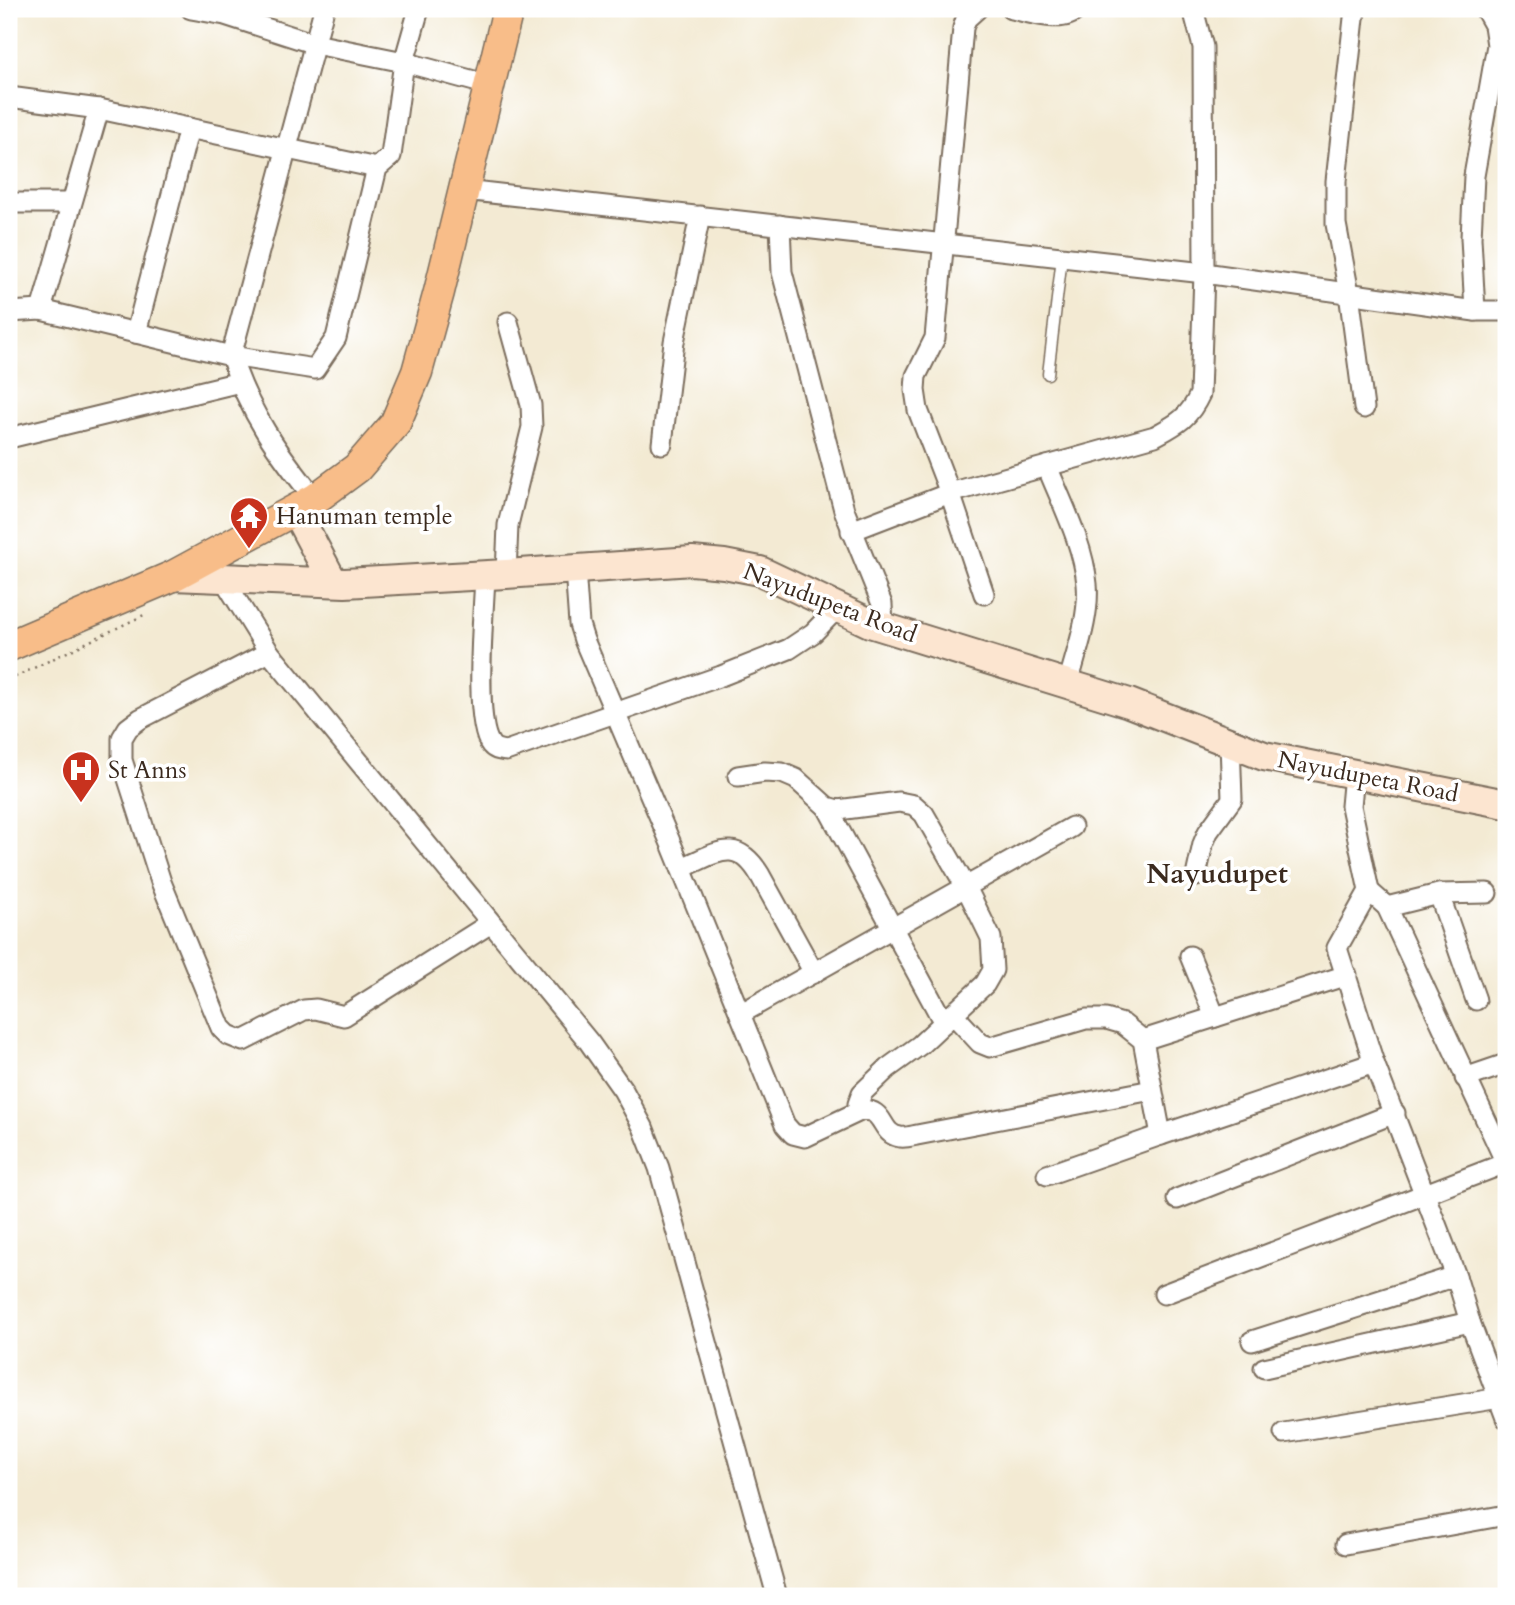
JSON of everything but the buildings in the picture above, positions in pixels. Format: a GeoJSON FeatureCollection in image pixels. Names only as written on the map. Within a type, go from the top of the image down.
{"type":"FeatureCollection","features":[{"type":"Feature","properties":{"kind":"main road"},"geometry":{"type":"LineString","coordinates":[[9,646],[173,576],[305,504],[357,468],[395,424],[417,372],[508,9]]}},
{"type":"Feature","properties":{"kind":"street"},"geometry":{"type":"LineString","coordinates":[[191,9],[226,12],[314,44],[404,62],[489,85]]}},
{"type":"Feature","properties":{"kind":"street"},"geometry":{"type":"LineString","coordinates":[[324,9],[231,356],[240,382],[305,504],[333,582]]}},
{"type":"Feature","properties":{"kind":"street"},"geometry":{"type":"LineString","coordinates":[[9,312],[41,310],[231,356],[315,369],[336,338],[377,168],[391,156],[404,62],[419,9]]}},
{"type":"Feature","properties":{"kind":"street"},"geometry":{"type":"LineString","coordinates":[[977,9],[966,19],[963,28],[935,338],[916,376],[915,390],[918,410],[984,594]]}},
{"type":"Feature","properties":{"kind":"street"},"geometry":{"type":"LineString","coordinates":[[1011,9],[1059,17],[1072,14],[1077,9]]}},
{"type":"Feature","properties":{"kind":"street"},"geometry":{"type":"LineString","coordinates":[[851,531],[950,493],[1155,436],[1180,422],[1193,409],[1200,394],[1204,273],[1203,47],[1193,9]]}},
{"type":"Feature","properties":{"kind":"street"},"geometry":{"type":"LineString","coordinates":[[1355,9],[1335,200],[1336,225],[1349,293],[1364,408]]}},
{"type":"Feature","properties":{"kind":"street"},"geometry":{"type":"LineString","coordinates":[[1475,311],[1471,238],[1474,176],[1497,45],[1493,25],[1485,9]]}},
{"type":"Feature","properties":{"kind":"street"},"geometry":{"type":"LineString","coordinates":[[9,97],[99,109],[377,168]]}},
{"type":"Feature","properties":{"kind":"street"},"geometry":{"type":"LineString","coordinates":[[41,310],[99,109]]}},
{"type":"Feature","properties":{"kind":"street"},"geometry":{"type":"LineString","coordinates":[[136,333],[190,128]]}},
{"type":"Feature","properties":{"kind":"street"},"geometry":{"type":"LineString","coordinates":[[464,190],[1204,273],[1475,311],[1506,311]]}},
{"type":"Feature","properties":{"kind":"street"},"geometry":{"type":"LineString","coordinates":[[9,202],[71,204]]}},
{"type":"Feature","properties":{"kind":"street"},"geometry":{"type":"LineString","coordinates":[[662,444],[674,342],[700,216]]}},
{"type":"Feature","properties":{"kind":"street"},"geometry":{"type":"LineString","coordinates":[[780,225],[782,272],[844,510],[882,604],[883,627]]}},
{"type":"Feature","properties":{"kind":"street"},"geometry":{"type":"LineString","coordinates":[[508,322],[531,405],[531,427],[496,575],[480,667],[484,722],[492,746],[496,750],[516,748],[721,676],[789,649],[813,633],[837,608]]}},
{"type":"Feature","properties":{"kind":"street"},"geometry":{"type":"LineString","coordinates":[[9,439],[240,382]]}},
{"type":"Feature","properties":{"kind":"street"},"geometry":{"type":"LineString","coordinates":[[1048,466],[1081,555],[1087,585],[1082,631],[1068,684]]}},
{"type":"Feature","properties":{"kind":"street","name":"Nayudupeta Road"},"geometry":{"type":"LineString","coordinates":[[173,576],[333,582],[496,575],[692,561],[724,564],[760,571],[883,627],[1129,703],[1264,757],[1506,804]]}},
{"type":"Feature","properties":{"kind":"street"},"geometry":{"type":"LineString","coordinates":[[575,569],[579,624],[785,1125],[793,1135],[805,1136],[860,1111],[874,1112],[886,1128],[900,1137],[1152,1090]]}},
{"type":"Feature","properties":{"kind":"street"},"geometry":{"type":"LineString","coordinates":[[223,578],[269,652],[589,1042],[623,1090],[643,1127],[659,1168],[777,1596]]}},
{"type":"Feature","properties":{"kind":"street"},"geometry":{"type":"LineString","coordinates":[[269,652],[140,719],[128,728],[122,737],[120,750],[161,882],[221,1028],[228,1035],[243,1041],[304,1010],[316,1009],[344,1016],[491,923]]}},
{"type":"Feature","properties":{"kind":"street"},"geometry":{"type":"LineString","coordinates":[[1196,876],[1208,832],[1233,799],[1230,743]]}},
{"type":"Feature","properties":{"kind":"street"},"geometry":{"type":"LineString","coordinates":[[738,776],[765,772],[782,773],[796,779],[827,807],[892,928],[949,1018],[980,1043],[990,1047],[1086,1019],[1106,1019],[1123,1024],[1143,1040],[1161,1135]]}},
{"type":"Feature","properties":{"kind":"street"},"geometry":{"type":"LineString","coordinates":[[1164,1294],[1506,1163],[1387,907],[1369,891],[1351,806],[1354,774]]}},
{"type":"Feature","properties":{"kind":"street"},"geometry":{"type":"LineString","coordinates":[[827,807],[838,810],[899,802],[914,805],[924,814],[967,887],[991,938],[993,970],[985,984],[920,1045],[888,1068],[862,1093],[858,1104],[860,1111]]}},
{"type":"Feature","properties":{"kind":"street"},"geometry":{"type":"LineString","coordinates":[[740,1014],[1072,827]]}},
{"type":"Feature","properties":{"kind":"street"},"geometry":{"type":"LineString","coordinates":[[681,868],[722,852],[734,850],[743,853],[760,875],[814,973]]}},
{"type":"Feature","properties":{"kind":"street"},"geometry":{"type":"LineString","coordinates":[[1369,891],[1338,948],[1374,1063],[1456,1276],[1470,1322],[1503,1397],[1506,1418]]}},
{"type":"Feature","properties":{"kind":"street"},"geometry":{"type":"LineString","coordinates":[[1387,907],[1438,894],[1487,893]]}},
{"type":"Feature","properties":{"kind":"street"},"geometry":{"type":"LineString","coordinates":[[1438,894],[1476,1000]]}},
{"type":"Feature","properties":{"kind":"street"},"geometry":{"type":"LineString","coordinates":[[1190,956],[1215,1017]]}},
{"type":"Feature","properties":{"kind":"street"},"geometry":{"type":"LineString","coordinates":[[1143,1040],[1347,975]]}},
{"type":"Feature","properties":{"kind":"street"},"geometry":{"type":"LineString","coordinates":[[1047,1175],[1374,1063]]}},
{"type":"Feature","properties":{"kind":"street"},"geometry":{"type":"LineString","coordinates":[[1465,1078],[1506,1064]]}},
{"type":"Feature","properties":{"kind":"street"},"geometry":{"type":"LineString","coordinates":[[1177,1199],[1395,1112]]}},
{"type":"Feature","properties":{"kind":"street"},"geometry":{"type":"LineString","coordinates":[[1252,1341],[1456,1276]]}},
{"type":"Feature","properties":{"kind":"street"},"geometry":{"type":"LineString","coordinates":[[1265,1368],[1470,1322]]}},
{"type":"Feature","properties":{"kind":"street"},"geometry":{"type":"LineString","coordinates":[[1284,1433],[1503,1397]]}},
{"type":"Feature","properties":{"kind":"street"},"geometry":{"type":"LineString","coordinates":[[1346,1544],[1506,1515]]}},
{"type":"Feature","properties":{"kind":"lane"},"geometry":{"type":"LineString","coordinates":[[1048,374],[1062,257]]}},
{"type":"Feature","properties":{"kind":"path"},"geometry":{"type":"LineString","coordinates":[[9,680],[116,630],[152,610]]}},
{"type":"Feature","properties":{"kind":"place","name":"Hanuman temple"},"geometry":{"type":"Point","coordinates":[249,550]}},
{"type":"Feature","properties":{"kind":"place","name":"St Anns"},"geometry":{"type":"Point","coordinates":[81,804]}},
{"type":"Feature","properties":{"kind":"district","name":"Nayudupet"},"geometry":{"type":"Point","coordinates":[1217,874]}}]}
